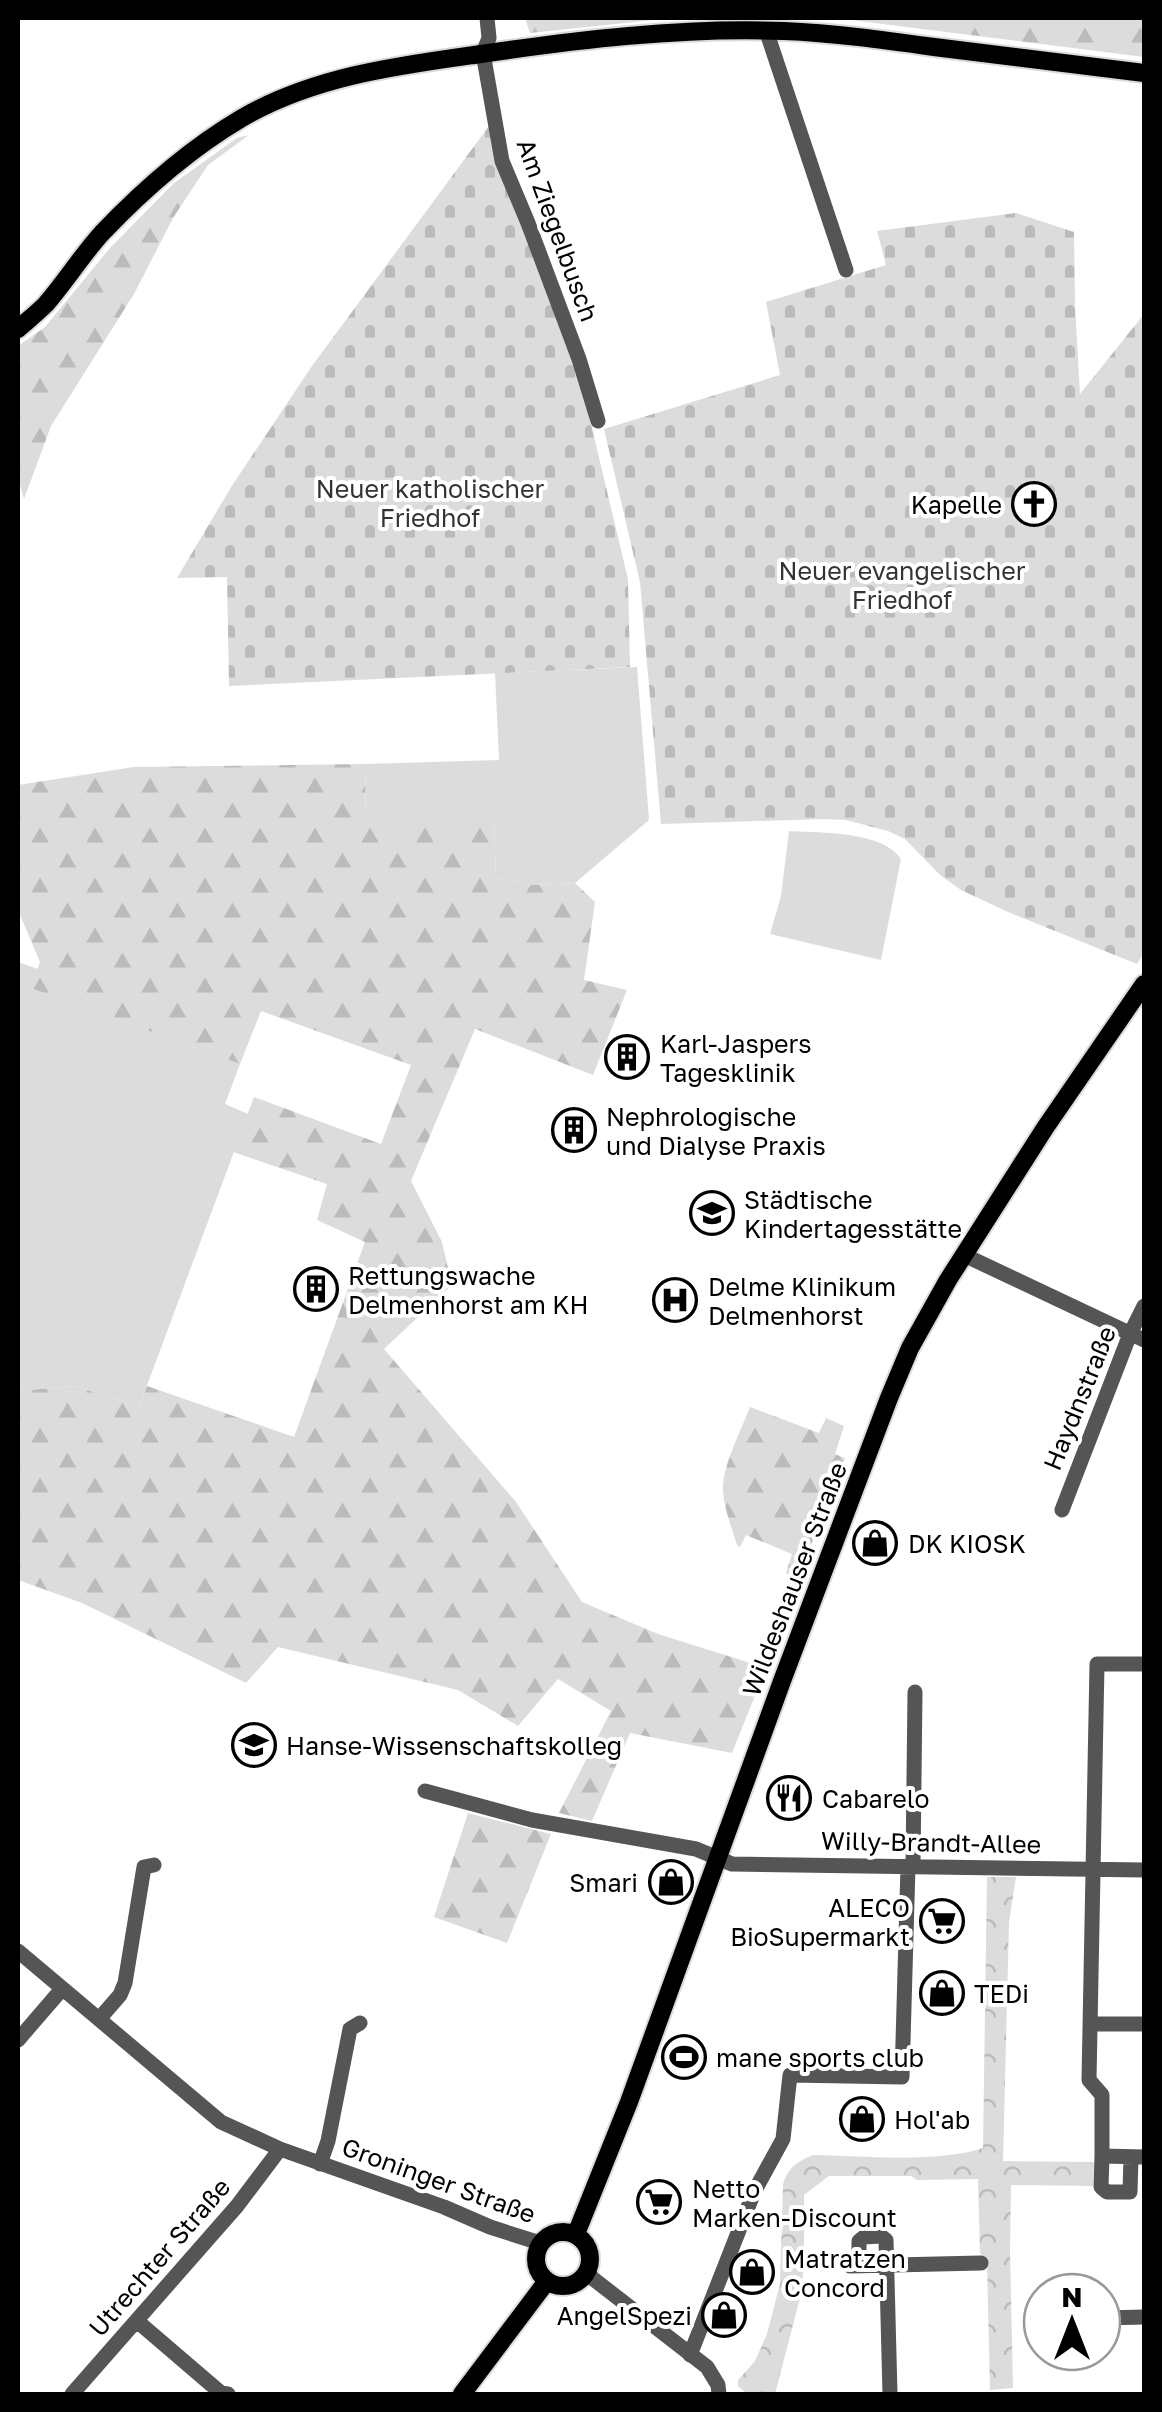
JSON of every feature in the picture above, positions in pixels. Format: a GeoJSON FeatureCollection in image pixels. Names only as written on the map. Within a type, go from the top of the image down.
{"type":"FeatureCollection","features":[{"type":"Feature","properties":{"kind":"main road"},"geometry":{"type":"LineString","coordinates":[[18,329],[43,307],[104,232],[161,176],[244,117],[329,81],[483,53],[724,30],[878,40],[1144,74]]}},
{"type":"Feature","properties":{"kind":"main road","name":"Wildeshauser Straße"},"geometry":{"type":"LineString","coordinates":[[576,2234],[629,2102],[782,1681],[910,1348],[1045,1128],[1144,984]]}},
{"type":"Feature","properties":{"kind":"main road"},"geometry":{"type":"LineString","coordinates":[[563,2231],[576,2234],[589,2251],[587,2274],[572,2285],[547,2282],[536,2264],[540,2244],[549,2235],[563,2231]]}},
{"type":"Feature","properties":{"kind":"main road"},"geometry":{"type":"LineString","coordinates":[[462,2394],[547,2282]]}},
{"type":"Feature","properties":{"kind":"street","name":"Am Ziegelbusch"},"geometry":{"type":"LineString","coordinates":[[487,18],[489,38],[483,53],[502,161],[579,359],[598,421]]}},
{"type":"Feature","properties":{"kind":"street"},"geometry":{"type":"LineString","coordinates":[[766,30],[846,270]]}},
{"type":"Feature","properties":{"kind":"street"},"geometry":{"type":"LineString","coordinates":[[964,1255],[1138,1337]]}},
{"type":"Feature","properties":{"kind":"street","name":"Haydnstraße"},"geometry":{"type":"LineString","coordinates":[[1062,1510],[1138,1337],[1144,1306]]}},
{"type":"Feature","properties":{"kind":"street"},"geometry":{"type":"LineString","coordinates":[[1102,2156],[1138,2157],[1130,2192],[1106,2192],[1101,2187],[1102,2095],[1089,2080],[1097,1664],[1144,1664]]}},
{"type":"Feature","properties":{"kind":"street"},"geometry":{"type":"LineString","coordinates":[[690,2356],[754,2192],[782,2139],[790,2075],[902,2077],[915,1692]]}},
{"type":"Feature","properties":{"kind":"street","name":"Willy-Brandt-Allee"},"geometry":{"type":"LineString","coordinates":[[425,1791],[532,1820],[696,1849],[732,1864],[1144,1870]]}},
{"type":"Feature","properties":{"kind":"street"},"geometry":{"type":"LineString","coordinates":[[100,2018],[125,1983],[144,1867],[154,1865]]}},
{"type":"Feature","properties":{"kind":"street","name":"Groninger Straße"},"geometry":{"type":"LineString","coordinates":[[18,1951],[221,2122],[280,2149],[540,2244]]}},
{"type":"Feature","properties":{"kind":"street"},"geometry":{"type":"LineString","coordinates":[[18,2040],[62,1989]]}},
{"type":"Feature","properties":{"kind":"street","name":"Groninger Straße"},"geometry":{"type":"LineString","coordinates":[[320,2164],[350,2029],[360,2023]]}},
{"type":"Feature","properties":{"kind":"street"},"geometry":{"type":"LineString","coordinates":[[1090,2024],[1144,2024]]}},
{"type":"Feature","properties":{"kind":"street","name":"Utrechter Straße"},"geometry":{"type":"LineString","coordinates":[[72,2394],[237,2206],[280,2149]]}},
{"type":"Feature","properties":{"kind":"street"},"geometry":{"type":"LineString","coordinates":[[890,2394],[887,2265],[886,2240],[881,2236],[859,2241],[855,2266],[887,2265],[981,2263]]}},
{"type":"Feature","properties":{"kind":"street"},"geometry":{"type":"LineString","coordinates":[[587,2274],[707,2367],[719,2394]]}},
{"type":"Feature","properties":{"kind":"street"},"geometry":{"type":"LineString","coordinates":[[138,2321],[221,2393],[228,2394]]}},
{"type":"Feature","properties":{"kind":"green space"},"geometry":{"type":"Polygon","coordinates":[[[525,18],[673,18],[530,33],[525,18]]]}},
{"type":"Feature","properties":{"kind":"green space"},"geometry":{"type":"Polygon","coordinates":[[[835,18],[1144,18],[1144,57],[835,18]]]}},
{"type":"Feature","properties":{"kind":"green space","name":"Neuer katholischer Friedhof"},"geometry":{"type":"Polygon","coordinates":[[[489,126],[573,349],[628,579],[630,667],[229,686],[227,577],[177,578],[233,484],[312,366],[489,126]]]}},
{"type":"Feature","properties":{"kind":"green space"},"geometry":{"type":"Polygon","coordinates":[[[249,135],[208,165],[173,218],[134,294],[51,426],[24,499],[18,478],[18,346],[45,327],[110,248],[174,183],[237,138],[249,135]]]}},
{"type":"Feature","properties":{"kind":"green space","name":"Neuer evangelischer Friedhof"},"geometry":{"type":"Polygon","coordinates":[[[1016,213],[1074,232],[1080,394],[1144,314],[1144,953],[1137,964],[961,890],[940,875],[905,839],[888,831],[846,820],[823,819],[661,824],[640,582],[604,429],[780,375],[766,302],[886,265],[877,231],[1016,213]]]}},
{"type":"Feature","properties":{"kind":"green space"},"geometry":{"type":"Polygon","coordinates":[[[637,667],[649,820],[575,883],[534,885],[496,878],[494,819],[366,819],[365,764],[499,760],[495,673],[637,667]]]}},
{"type":"Feature","properties":{"kind":"green space"},"geometry":{"type":"Polygon","coordinates":[[[365,764],[366,819],[494,818],[496,878],[534,885],[575,883],[595,902],[584,980],[627,990],[593,1075],[475,1029],[411,1181],[442,1242],[452,1285],[384,1349],[516,1502],[582,1602],[658,1634],[766,1668],[732,1753],[630,1733],[592,1821],[559,1813],[611,1711],[558,1679],[518,1726],[458,1690],[278,1647],[246,1683],[82,1603],[18,1580],[18,1391],[75,1386],[139,1407],[147,1386],[294,1437],[365,1242],[317,1220],[327,1184],[233,1152],[254,1097],[381,1144],[411,1065],[261,1011],[240,1064],[31,988],[40,962],[18,910],[18,785],[134,767],[365,764]]]}},
{"type":"Feature","properties":{"kind":"green space"},"geometry":{"type":"Polygon","coordinates":[[[789,831],[866,838],[892,850],[901,859],[881,960],[770,934],[781,896],[789,831]]]}},
{"type":"Feature","properties":{"kind":"green space"},"geometry":{"type":"Polygon","coordinates":[[[18,962],[38,969],[32,988],[240,1064],[225,1104],[248,1114],[139,1407],[75,1386],[18,1391],[18,962]]]}},
{"type":"Feature","properties":{"kind":"green space"},"geometry":{"type":"Polygon","coordinates":[[[750,1407],[819,1433],[826,1418],[844,1426],[835,1454],[845,1458],[798,1579],[786,1573],[792,1554],[746,1535],[740,1547],[737,1545],[727,1512],[723,1491],[726,1471],[750,1407]]]}},
{"type":"Feature","properties":{"kind":"green space"},"geometry":{"type":"Polygon","coordinates":[[[468,1813],[551,1834],[507,1943],[434,1917],[468,1813]]]}},
{"type":"Feature","properties":{"kind":"green space"},"geometry":{"type":"Polygon","coordinates":[[[987,1877],[1016,1877],[1009,1922],[1003,2161],[1094,2162],[1093,2186],[1011,2185],[1013,2388],[990,2390],[987,2262],[980,2253],[978,2179],[829,2176],[804,2195],[800,2298],[775,2394],[747,2394],[738,2386],[738,2380],[755,2361],[767,2334],[780,2284],[783,2185],[794,2166],[813,2155],[923,2157],[983,2148],[987,1877]]]}},
{"type":"Feature","properties":{"kind":"place","name":"Kapelle"},"geometry":{"type":"Point","coordinates":[1034,504]}},
{"type":"Feature","properties":{"kind":"place","name":"Karl-Jaspers Tagesklinik"},"geometry":{"type":"Point","coordinates":[627,1057]}},
{"type":"Feature","properties":{"kind":"place","name":"Nephrologische und Dialyse Praxis"},"geometry":{"type":"Point","coordinates":[574,1130]}},
{"type":"Feature","properties":{"kind":"place","name":"Städtische Kindertagesstätte"},"geometry":{"type":"Point","coordinates":[712,1213]}},
{"type":"Feature","properties":{"kind":"place","name":"Rettungswache Delmenhorst am KH"},"geometry":{"type":"Point","coordinates":[316,1289]}},
{"type":"Feature","properties":{"kind":"place","name":"Delme Klinikum Delmenhorst"},"geometry":{"type":"Point","coordinates":[675,1300]}},
{"type":"Feature","properties":{"kind":"place","name":"DK KIOSK"},"geometry":{"type":"Point","coordinates":[875,1543]}},
{"type":"Feature","properties":{"kind":"place","name":"Hanse-Wissenschaftskolleg"},"geometry":{"type":"Point","coordinates":[254,1745]}},
{"type":"Feature","properties":{"kind":"place","name":"Cabarelo"},"geometry":{"type":"Point","coordinates":[789,1798]}},
{"type":"Feature","properties":{"kind":"place","name":"Smari"},"geometry":{"type":"Point","coordinates":[671,1882]}},
{"type":"Feature","properties":{"kind":"place","name":"ALECO BioSupermarkt"},"geometry":{"type":"Point","coordinates":[942,1921]}},
{"type":"Feature","properties":{"kind":"place","name":"TEDi"},"geometry":{"type":"Point","coordinates":[942,1993]}},
{"type":"Feature","properties":{"kind":"place","name":"mane sports club"},"geometry":{"type":"Point","coordinates":[684,2057]}},
{"type":"Feature","properties":{"kind":"place","name":"Hol'ab"},"geometry":{"type":"Point","coordinates":[862,2119]}},
{"type":"Feature","properties":{"kind":"place","name":"Netto Marken-Discount"},"geometry":{"type":"Point","coordinates":[659,2202]}},
{"type":"Feature","properties":{"kind":"place","name":"Matratzen Concord"},"geometry":{"type":"Point","coordinates":[752,2272]}},
{"type":"Feature","properties":{"kind":"place","name":"AngelSpezi"},"geometry":{"type":"Point","coordinates":[724,2315]}}]}
